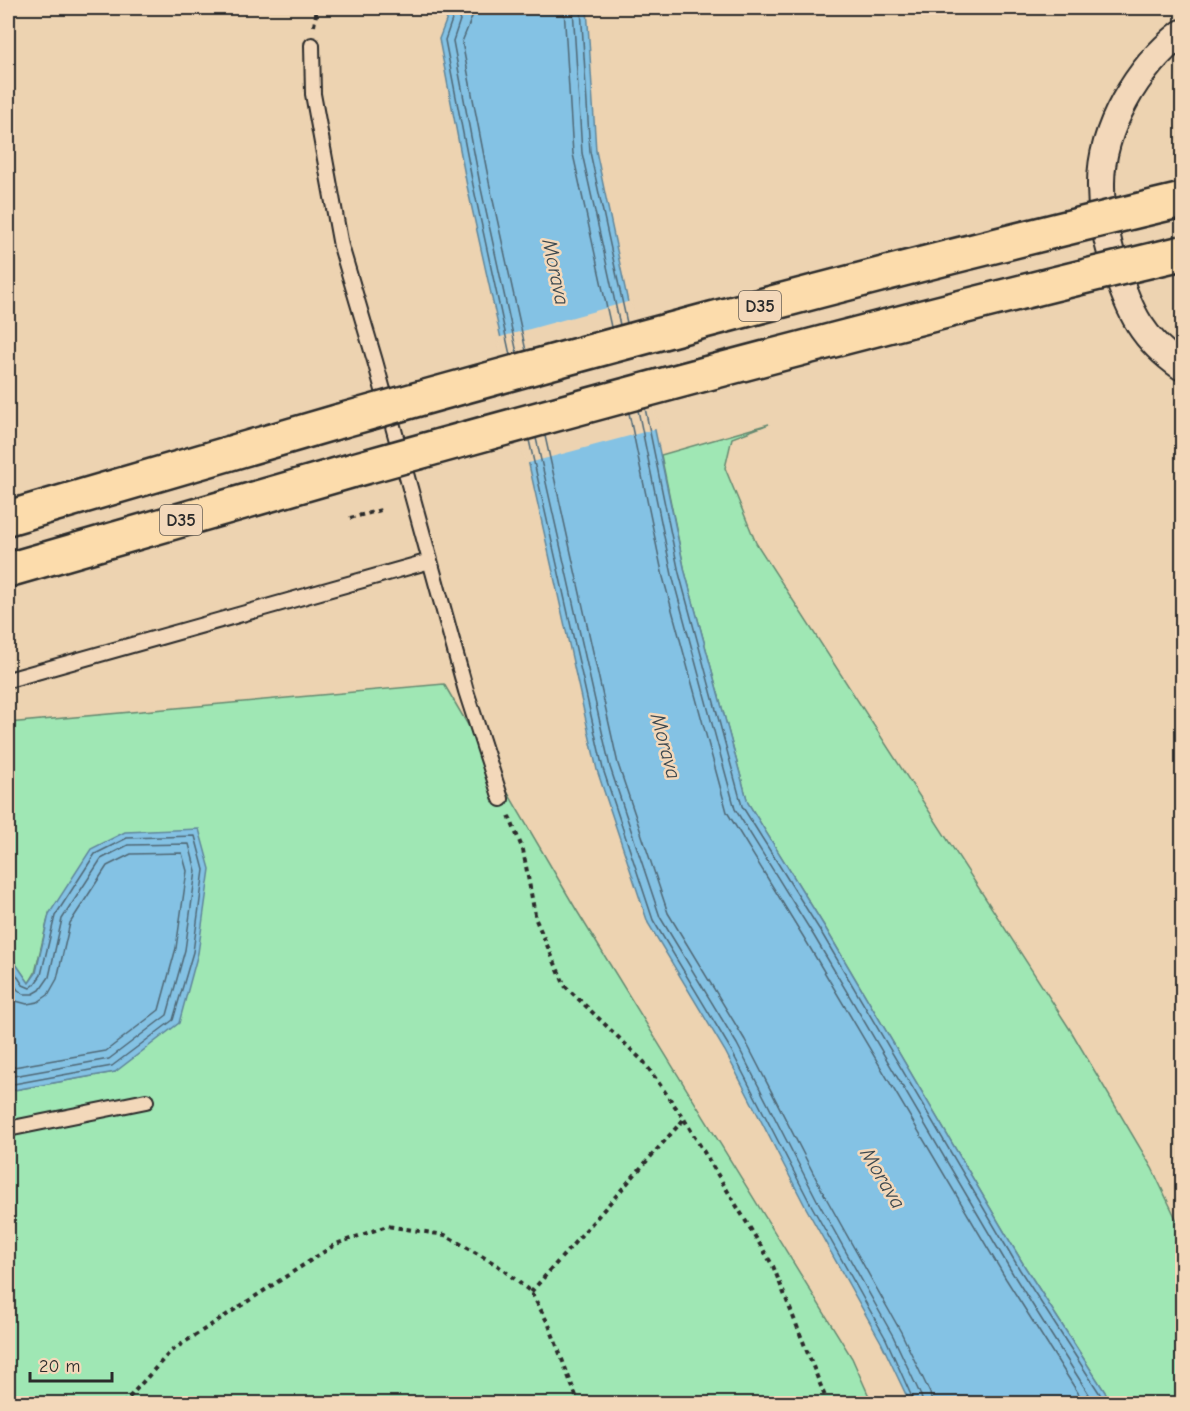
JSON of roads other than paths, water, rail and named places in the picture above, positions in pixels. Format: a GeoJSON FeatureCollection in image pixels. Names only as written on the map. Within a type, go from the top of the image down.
{"type":"FeatureCollection","features":[{"type":"Feature","properties":{"kind":"highway","name":"D35"},"geometry":{"type":"LineString","coordinates":[[8,518],[584,352],[796,296],[1182,200]]}},
{"type":"Feature","properties":{"kind":"highway","name":"D35"},"geometry":{"type":"LineString","coordinates":[[8,570],[597,402],[831,340],[1182,253]]}},
{"type":"Feature","properties":{"kind":"street"},"geometry":{"type":"LineString","coordinates":[[1182,33],[1155,58],[1135,83],[1117,115],[1106,149],[1100,185],[1109,247],[1126,301],[1144,333],[1182,367]]}},
{"type":"Feature","properties":{"kind":"lane"},"geometry":{"type":"LineString","coordinates":[[312,45],[314,94],[341,246],[466,691],[501,799]]}},
{"type":"Feature","properties":{"kind":"lane"},"geometry":{"type":"LineString","coordinates":[[8,680],[430,561]]}},
{"type":"Feature","properties":{"kind":"lane"},"geometry":{"type":"LineString","coordinates":[[8,1129],[146,1101]]}},
{"type":"Feature","properties":{"kind":"water","name":"Morava"},"geometry":{"type":"Polygon","coordinates":[[[451,8],[587,8],[596,151],[685,572],[748,803],[826,929],[1025,1267],[1105,1392],[1109,1403],[910,1403],[881,1342],[805,1206],[725,1051],[648,923],[597,770],[467,186],[439,39],[451,8]]]}},
{"type":"Feature","properties":{"kind":"water"},"geometry":{"type":"Polygon","coordinates":[[[199,829],[210,869],[198,953],[179,1023],[115,1072],[8,1091],[8,926],[11,957],[29,983],[36,973],[49,914],[91,849],[125,832],[199,829]]]}}]}
